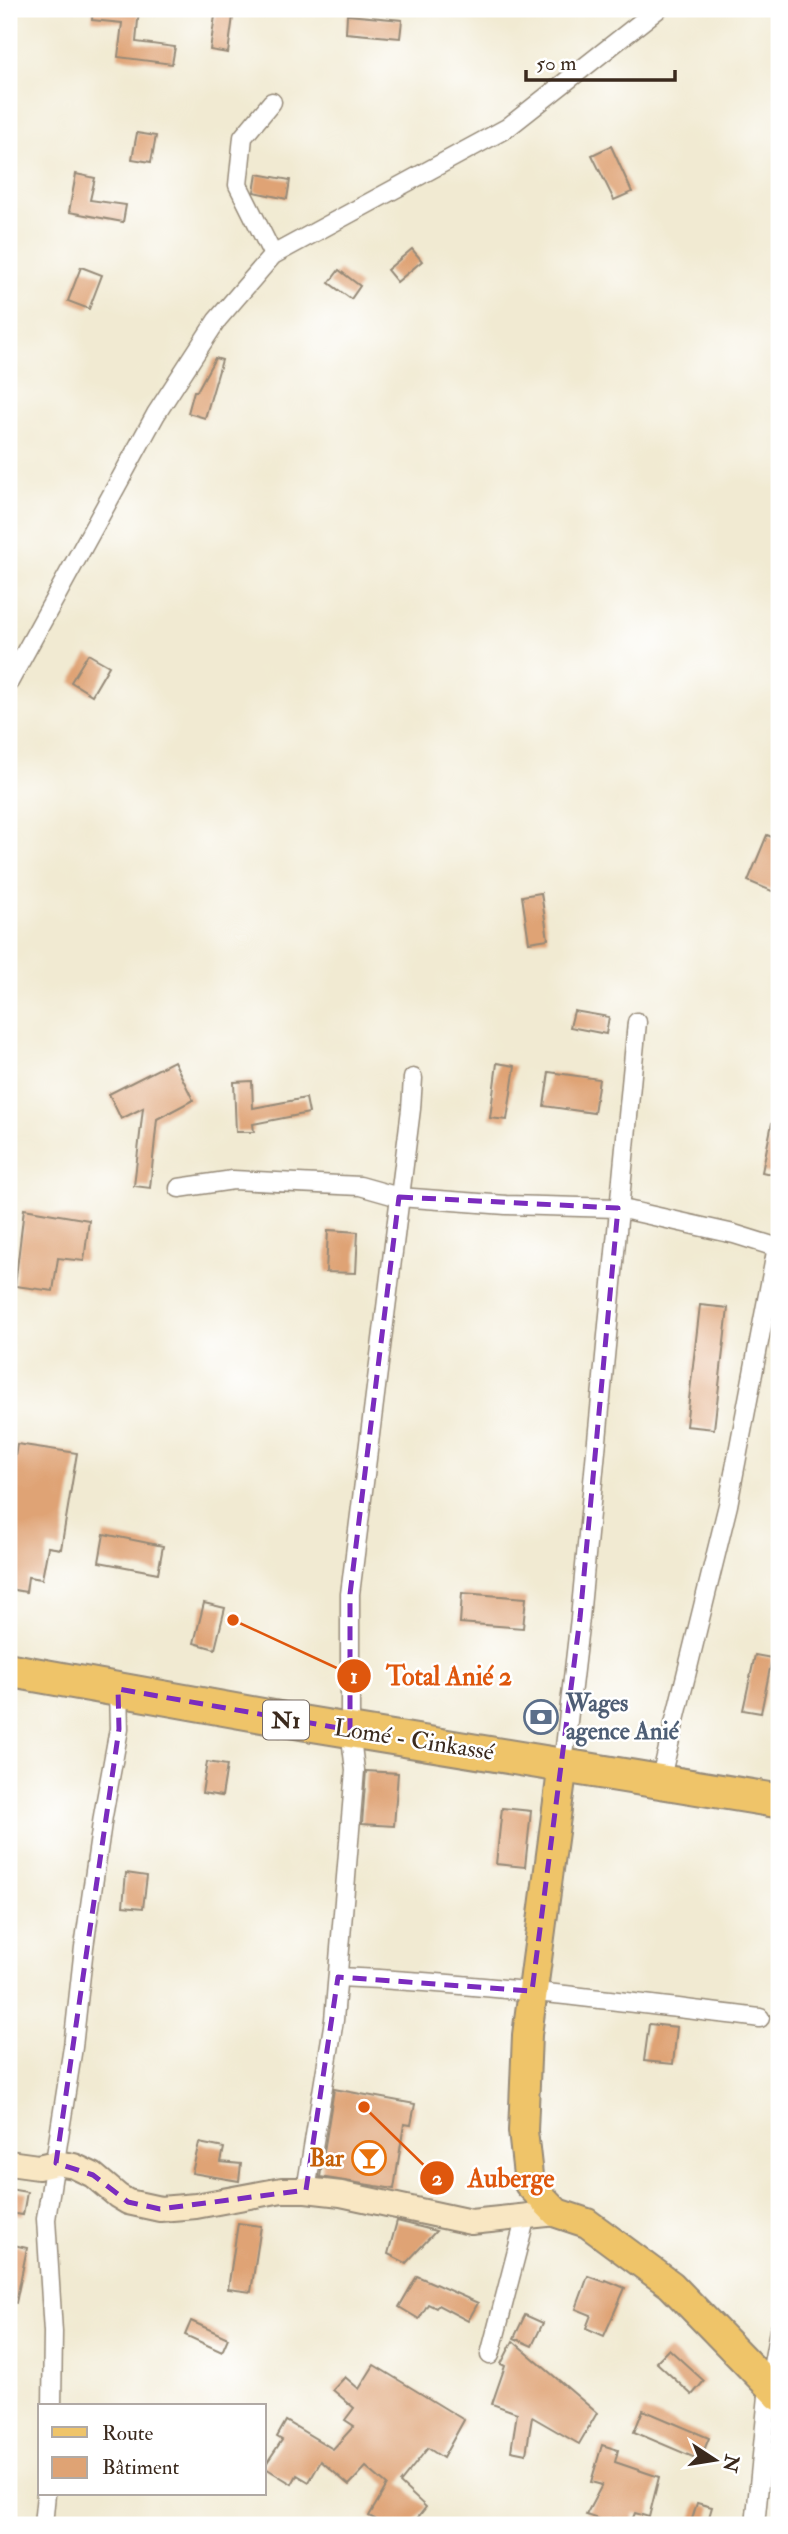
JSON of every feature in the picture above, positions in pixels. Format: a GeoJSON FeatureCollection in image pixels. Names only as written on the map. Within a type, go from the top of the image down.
{"type":"FeatureCollection","features":[{"type":"Feature","properties":{"kind":"highway","name":"Lomé - Cinkassé"},"geometry":{"type":"LineString","coordinates":[[9,1670],[779,1801]]}},
{"type":"Feature","properties":{"kind":"main road"},"geometry":{"type":"LineString","coordinates":[[563,1764],[527,2035],[523,2131],[529,2183],[557,2213],[587,2223],[671,2285],[774,2391]]}},
{"type":"Feature","properties":{"kind":"street"},"geometry":{"type":"LineString","coordinates":[[9,682],[156,414],[217,320],[273,255],[507,128],[658,9]]}},
{"type":"Feature","properties":{"kind":"street"},"geometry":{"type":"LineString","coordinates":[[271,102],[243,137],[238,185],[273,255]]}},
{"type":"Feature","properties":{"kind":"street"},"geometry":{"type":"LineString","coordinates":[[563,1764],[580,1618],[637,1022]]}},
{"type":"Feature","properties":{"kind":"street"},"geometry":{"type":"LineString","coordinates":[[306,2190],[334,2020],[355,1770],[350,1730],[350,1594],[413,1078]]}},
{"type":"Feature","properties":{"kind":"street"},"geometry":{"type":"LineString","coordinates":[[179,1188],[233,1180],[360,1186],[399,1197],[506,1205],[618,1208],[734,1234],[778,1248],[728,1505],[660,1781]]}},
{"type":"Feature","properties":{"kind":"street"},"geometry":{"type":"LineString","coordinates":[[52,2404],[54,2332],[46,2219],[74,2048],[84,1947],[103,1816],[119,1728],[118,1689]]}},
{"type":"Feature","properties":{"kind":"street"},"geometry":{"type":"LineString","coordinates":[[338,1977],[412,1980],[532,1991],[760,2018]]}},
{"type":"Feature","properties":{"kind":"street"},"geometry":{"type":"LineString","coordinates":[[9,2163],[38,2167],[56,2162],[74,2166],[93,2175],[128,2202],[160,2208],[196,2206],[282,2190],[306,2190],[341,2194],[471,2222],[557,2213]]}},
{"type":"Feature","properties":{"kind":"street"},"geometry":{"type":"LineString","coordinates":[[490,2355],[526,2216]]}},
{"type":"Feature","properties":{"kind":"street"},"geometry":{"type":"LineString","coordinates":[[755,2525],[774,2391],[779,2330]]}},
{"type":"Feature","properties":{"kind":"street"},"geometry":{"type":"LineString","coordinates":[[43,2525],[46,2496]]}},
{"type":"Feature","properties":{"kind":"highlighted area"},"geometry":{"type":"Polygon","coordinates":[[[399,1197],[618,1208],[580,1618],[532,1991],[338,1977],[306,2190],[160,2209],[128,2202],[93,2175],[56,2163],[119,1729],[118,1689],[350,1730],[350,1594],[399,1197]]]}},
{"type":"Feature","properties":{"kind":"building"},"geometry":{"type":"Polygon","coordinates":[[[93,9],[139,9],[136,42],[175,47],[172,64],[118,57],[122,23],[92,20],[93,9]]]}},
{"type":"Feature","properties":{"kind":"building"},"geometry":{"type":"Polygon","coordinates":[[[216,9],[234,9],[228,53],[210,50],[216,9]]]}},
{"type":"Feature","properties":{"kind":"building"},"geometry":{"type":"Polygon","coordinates":[[[347,15],[402,20],[400,38],[346,33],[347,15]]]}},
{"type":"Feature","properties":{"kind":"building"},"geometry":{"type":"Polygon","coordinates":[[[137,133],[156,136],[151,162],[132,159],[137,133]]]}},
{"type":"Feature","properties":{"kind":"building"},"geometry":{"type":"Polygon","coordinates":[[[611,146],[632,192],[614,200],[592,155],[611,146]]]}},
{"type":"Feature","properties":{"kind":"building"},"geometry":{"type":"Polygon","coordinates":[[[76,174],[95,178],[90,200],[126,205],[123,222],[69,212],[76,174]]]}},
{"type":"Feature","properties":{"kind":"building"},"geometry":{"type":"Polygon","coordinates":[[[257,174],[290,180],[287,199],[254,192],[257,174]]]}},
{"type":"Feature","properties":{"kind":"building"},"geometry":{"type":"Polygon","coordinates":[[[412,249],[422,261],[397,282],[387,270],[412,249]]]}},
{"type":"Feature","properties":{"kind":"building"},"geometry":{"type":"Polygon","coordinates":[[[81,267],[102,275],[89,309],[68,301],[81,267]]]}},
{"type":"Feature","properties":{"kind":"building"},"geometry":{"type":"Polygon","coordinates":[[[339,270],[360,286],[351,299],[329,283],[339,270]]]}},
{"type":"Feature","properties":{"kind":"building"},"geometry":{"type":"Polygon","coordinates":[[[215,358],[222,360],[205,418],[188,413],[194,391],[197,391],[215,358]]]}},
{"type":"Feature","properties":{"kind":"building"},"geometry":{"type":"Polygon","coordinates":[[[88,654],[109,666],[92,695],[71,682],[88,654]]]}},
{"type":"Feature","properties":{"kind":"building"},"geometry":{"type":"Polygon","coordinates":[[[767,835],[779,840],[779,894],[748,881],[767,835]]]}},
{"type":"Feature","properties":{"kind":"building"},"geometry":{"type":"Polygon","coordinates":[[[541,893],[548,939],[529,942],[522,896],[541,893]]]}},
{"type":"Feature","properties":{"kind":"building"},"geometry":{"type":"Polygon","coordinates":[[[574,1011],[609,1017],[606,1034],[570,1027],[574,1011]]]}},
{"type":"Feature","properties":{"kind":"building"},"geometry":{"type":"Polygon","coordinates":[[[174,1061],[193,1100],[157,1119],[150,1188],[134,1186],[143,1108],[121,1119],[109,1094],[174,1061]]]}},
{"type":"Feature","properties":{"kind":"building"},"geometry":{"type":"Polygon","coordinates":[[[497,1063],[515,1066],[507,1120],[490,1118],[497,1063]]]}},
{"type":"Feature","properties":{"kind":"building"},"geometry":{"type":"Polygon","coordinates":[[[549,1072],[599,1079],[594,1113],[544,1106],[549,1072]]]}},
{"type":"Feature","properties":{"kind":"building"},"geometry":{"type":"Polygon","coordinates":[[[252,1081],[253,1108],[306,1098],[309,1113],[253,1124],[254,1132],[236,1132],[234,1082],[252,1081]]]}},
{"type":"Feature","properties":{"kind":"building"},"geometry":{"type":"Polygon","coordinates":[[[772,1123],[779,1123],[779,1176],[762,1172],[772,1123]]]}},
{"type":"Feature","properties":{"kind":"building"},"geometry":{"type":"Polygon","coordinates":[[[24,1209],[89,1220],[84,1261],[58,1258],[53,1291],[15,1286],[24,1209]]]}},
{"type":"Feature","properties":{"kind":"building"},"geometry":{"type":"Polygon","coordinates":[[[328,1230],[358,1232],[356,1273],[326,1272],[328,1230]]]}},
{"type":"Feature","properties":{"kind":"building"},"geometry":{"type":"Polygon","coordinates":[[[700,1305],[728,1308],[714,1429],[686,1426],[700,1305]]]}},
{"type":"Feature","properties":{"kind":"building"},"geometry":{"type":"Polygon","coordinates":[[[17,1444],[77,1453],[61,1549],[48,1547],[42,1579],[28,1577],[26,1592],[9,1589],[12,1542],[9,1541],[9,1495],[17,1444]]]}},
{"type":"Feature","properties":{"kind":"building"},"geometry":{"type":"Polygon","coordinates":[[[104,1534],[163,1546],[158,1573],[99,1562],[104,1534]]]}},
{"type":"Feature","properties":{"kind":"building"},"geometry":{"type":"Polygon","coordinates":[[[462,1593],[526,1598],[523,1628],[460,1623],[462,1593]]]}},
{"type":"Feature","properties":{"kind":"building"},"geometry":{"type":"Polygon","coordinates":[[[204,1603],[225,1608],[215,1649],[194,1643],[204,1603]]]}},
{"type":"Feature","properties":{"kind":"building"},"geometry":{"type":"Polygon","coordinates":[[[755,1655],[772,1658],[761,1713],[743,1710],[755,1655]]]}},
{"type":"Feature","properties":{"kind":"building"},"geometry":{"type":"Polygon","coordinates":[[[207,1762],[227,1765],[222,1796],[202,1793],[207,1762]]]}},
{"type":"Feature","properties":{"kind":"building"},"geometry":{"type":"Polygon","coordinates":[[[366,1771],[398,1773],[394,1826],[362,1824],[366,1771]]]}},
{"type":"Feature","properties":{"kind":"building"},"geometry":{"type":"Polygon","coordinates":[[[502,1808],[531,1811],[525,1867],[496,1864],[502,1808]]]}},
{"type":"Feature","properties":{"kind":"building"},"geometry":{"type":"Polygon","coordinates":[[[126,1873],[147,1876],[143,1908],[123,1906],[126,1873]]]}},
{"type":"Feature","properties":{"kind":"building"},"geometry":{"type":"Polygon","coordinates":[[[649,2024],[677,2027],[673,2064],[644,2061],[649,2024]]]}},
{"type":"Feature","properties":{"kind":"building"},"geometry":{"type":"Polygon","coordinates":[[[334,2089],[415,2104],[411,2125],[404,2124],[394,2189],[320,2177],[334,2089]]]}},
{"type":"Feature","properties":{"kind":"building"},"geometry":{"type":"Polygon","coordinates":[[[199,2143],[224,2148],[221,2162],[241,2164],[239,2181],[192,2173],[199,2143]]]}},
{"type":"Feature","properties":{"kind":"building"},"geometry":{"type":"Polygon","coordinates":[[[9,2189],[27,2192],[23,2215],[9,2213],[9,2189]]]}},
{"type":"Feature","properties":{"kind":"building"},"geometry":{"type":"Polygon","coordinates":[[[397,2221],[436,2231],[406,2263],[388,2254],[397,2221]]]}},
{"type":"Feature","properties":{"kind":"building"},"geometry":{"type":"Polygon","coordinates":[[[238,2223],[261,2226],[251,2292],[228,2289],[238,2223]]]}},
{"type":"Feature","properties":{"kind":"building"},"geometry":{"type":"Polygon","coordinates":[[[9,2244],[27,2248],[16,2303],[9,2302],[9,2244]]]}},
{"type":"Feature","properties":{"kind":"building"},"geometry":{"type":"Polygon","coordinates":[[[417,2276],[478,2303],[468,2321],[438,2305],[436,2308],[428,2304],[419,2319],[399,2307],[417,2276]]]}},
{"type":"Feature","properties":{"kind":"building"},"geometry":{"type":"Polygon","coordinates":[[[588,2276],[625,2288],[604,2336],[586,2328],[591,2315],[576,2309],[588,2276]]]}},
{"type":"Feature","properties":{"kind":"building"},"geometry":{"type":"Polygon","coordinates":[[[525,2315],[543,2323],[532,2346],[514,2338],[525,2315]]]}},
{"type":"Feature","properties":{"kind":"building"},"geometry":{"type":"Polygon","coordinates":[[[191,2321],[228,2338],[222,2352],[185,2335],[191,2321]]]}},
{"type":"Feature","properties":{"kind":"building"},"geometry":{"type":"Polygon","coordinates":[[[513,2341],[597,2413],[579,2444],[532,2417],[526,2454],[511,2451],[517,2413],[492,2404],[505,2366],[501,2364],[513,2341]]]}},
{"type":"Feature","properties":{"kind":"building"},"geometry":{"type":"Polygon","coordinates":[[[669,2349],[704,2381],[692,2395],[656,2362],[669,2349]]]}},
{"type":"Feature","properties":{"kind":"building"},"geometry":{"type":"Polygon","coordinates":[[[374,2365],[464,2420],[443,2458],[428,2448],[400,2483],[426,2507],[412,2525],[386,2525],[369,2516],[387,2485],[366,2467],[349,2485],[321,2461],[309,2482],[297,2475],[292,2484],[266,2468],[282,2440],[277,2437],[286,2421],[333,2449],[354,2426],[345,2420],[354,2408],[333,2390],[345,2377],[359,2389],[374,2365]]]}},
{"type":"Feature","properties":{"kind":"building"},"geometry":{"type":"Polygon","coordinates":[[[643,2410],[709,2438],[700,2460],[634,2432],[643,2410]]]}},
{"type":"Feature","properties":{"kind":"building"},"geometry":{"type":"Polygon","coordinates":[[[602,2445],[618,2450],[615,2462],[659,2477],[649,2517],[635,2513],[630,2525],[612,2518],[610,2523],[586,2515],[602,2485],[591,2482],[602,2445]]]}},
{"type":"Feature","properties":{"kind":"building"},"geometry":{"type":"Polygon","coordinates":[[[697,2503],[712,2507],[707,2524],[692,2519],[697,2503]]]}},
{"type":"Feature","properties":{"kind":"place","name":"Total Anié 2"},"geometry":{"type":"Point","coordinates":[233,1620]}},
{"type":"Feature","properties":{"kind":"place","name":"Wages agence Anié"},"geometry":{"type":"Point","coordinates":[541,1717]}},
{"type":"Feature","properties":{"kind":"place","name":"Auberge"},"geometry":{"type":"Point","coordinates":[364,2107]}},
{"type":"Feature","properties":{"kind":"place","name":"Bar"},"geometry":{"type":"Point","coordinates":[369,2158]}}]}
